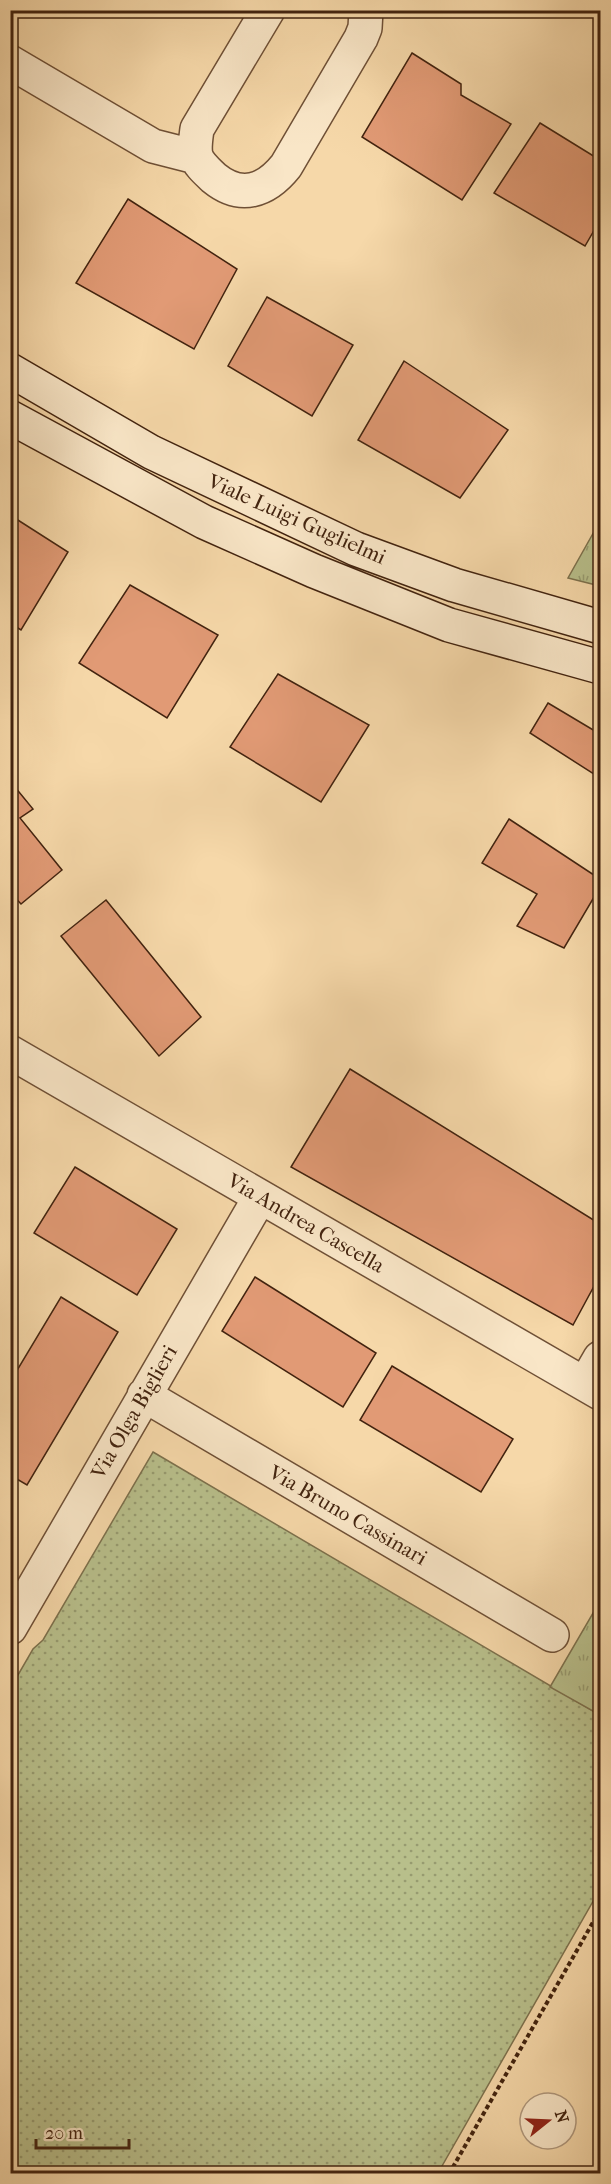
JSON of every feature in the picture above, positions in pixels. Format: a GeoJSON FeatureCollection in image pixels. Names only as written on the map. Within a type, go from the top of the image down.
{"type":"FeatureCollection","features":[{"type":"Feature","properties":{"kind":"street"},"geometry":{"type":"LineString","coordinates":[[196,157],[197,129],[268,10]]}},
{"type":"Feature","properties":{"kind":"street"},"geometry":{"type":"LineString","coordinates":[[10,62],[153,146],[196,157],[212,176],[224,185],[237,190],[263,187],[275,180],[286,166],[362,38],[366,10]]}},
{"type":"Feature","properties":{"kind":"street","name":"Viale Luigi Guglielmi"},"geometry":{"type":"LineString","coordinates":[[10,369],[151,452],[356,549],[454,585],[600,627]]}},
{"type":"Feature","properties":{"kind":"street","name":"Viale Luigi Guglielmi"},"geometry":{"type":"LineString","coordinates":[[10,417],[204,522],[314,571],[449,625],[600,667]]}},
{"type":"Feature","properties":{"kind":"street","name":"Via Andrea Cascella"},"geometry":{"type":"LineString","coordinates":[[10,1052],[260,1197],[595,1379]]}},
{"type":"Feature","properties":{"kind":"street","name":"Via Olga Biglieri"},"geometry":{"type":"LineString","coordinates":[[10,1628],[260,1197]]}},
{"type":"Feature","properties":{"kind":"street","name":"Via Bruno Cassinari"},"geometry":{"type":"LineString","coordinates":[[144,1395],[552,1635]]}},
{"type":"Feature","properties":{"kind":"path"},"geometry":{"type":"LineString","coordinates":[[449,2174],[600,1910]]}},
{"type":"Feature","properties":{"kind":"green space"},"geometry":{"type":"Polygon","coordinates":[[[600,521],[600,586],[568,578],[600,521]]]}},
{"type":"Feature","properties":{"kind":"green space"},"geometry":{"type":"Polygon","coordinates":[[[153,1452],[600,1715],[600,1889],[438,2173],[11,2174],[11,1687],[33,1649],[43,1640],[153,1452]]]}},
{"type":"Feature","properties":{"kind":"green space"},"geometry":{"type":"Polygon","coordinates":[[[600,1601],[600,1715],[550,1687],[600,1601]]]}},
{"type":"Feature","properties":{"kind":"building"},"geometry":{"type":"Polygon","coordinates":[[[412,53],[461,84],[461,95],[511,124],[462,200],[362,137],[412,53]]]}},
{"type":"Feature","properties":{"kind":"building"},"geometry":{"type":"Polygon","coordinates":[[[540,123],[600,160],[600,220],[585,246],[494,193],[540,123]]]}},
{"type":"Feature","properties":{"kind":"building"},"geometry":{"type":"Polygon","coordinates":[[[128,199],[237,269],[194,349],[76,283],[128,199]]]}},
{"type":"Feature","properties":{"kind":"building"},"geometry":{"type":"Polygon","coordinates":[[[267,297],[353,345],[312,416],[228,366],[267,297]]]}},
{"type":"Feature","properties":{"kind":"building"},"geometry":{"type":"Polygon","coordinates":[[[404,361],[508,430],[460,498],[358,440],[404,361]]]}},
{"type":"Feature","properties":{"kind":"building"},"geometry":{"type":"Polygon","coordinates":[[[10,515],[68,552],[21,630],[10,623],[10,515]]]}},
{"type":"Feature","properties":{"kind":"building"},"geometry":{"type":"Polygon","coordinates":[[[130,585],[218,635],[167,718],[79,663],[130,585]]]}},
{"type":"Feature","properties":{"kind":"building"},"geometry":{"type":"Polygon","coordinates":[[[278,674],[369,725],[321,802],[230,747],[278,674]]]}},
{"type":"Feature","properties":{"kind":"building"},"geometry":{"type":"Polygon","coordinates":[[[548,703],[600,734],[600,778],[530,733],[548,703]]]}},
{"type":"Feature","properties":{"kind":"building"},"geometry":{"type":"Polygon","coordinates":[[[10,781],[33,809],[20,818],[62,870],[21,904],[10,892],[10,781]]]}},
{"type":"Feature","properties":{"kind":"building"},"geometry":{"type":"Polygon","coordinates":[[[509,819],[600,879],[600,887],[564,948],[517,926],[537,894],[482,863],[509,819]]]}},
{"type":"Feature","properties":{"kind":"building"},"geometry":{"type":"Polygon","coordinates":[[[106,900],[201,1017],[159,1056],[61,936],[106,900]]]}},
{"type":"Feature","properties":{"kind":"building"},"geometry":{"type":"Polygon","coordinates":[[[350,1069],[600,1224],[600,1275],[573,1325],[291,1167],[350,1069]]]}},
{"type":"Feature","properties":{"kind":"building"},"geometry":{"type":"Polygon","coordinates":[[[75,1167],[177,1229],[137,1295],[34,1233],[75,1167]]]}},
{"type":"Feature","properties":{"kind":"building"},"geometry":{"type":"Polygon","coordinates":[[[255,1277],[376,1353],[343,1407],[222,1331],[255,1277]]]}},
{"type":"Feature","properties":{"kind":"building"},"geometry":{"type":"Polygon","coordinates":[[[61,1297],[118,1332],[27,1485],[10,1475],[10,1382],[61,1297]]]}},
{"type":"Feature","properties":{"kind":"building"},"geometry":{"type":"Polygon","coordinates":[[[392,1366],[513,1439],[481,1492],[360,1420],[392,1366]]]}}]}
